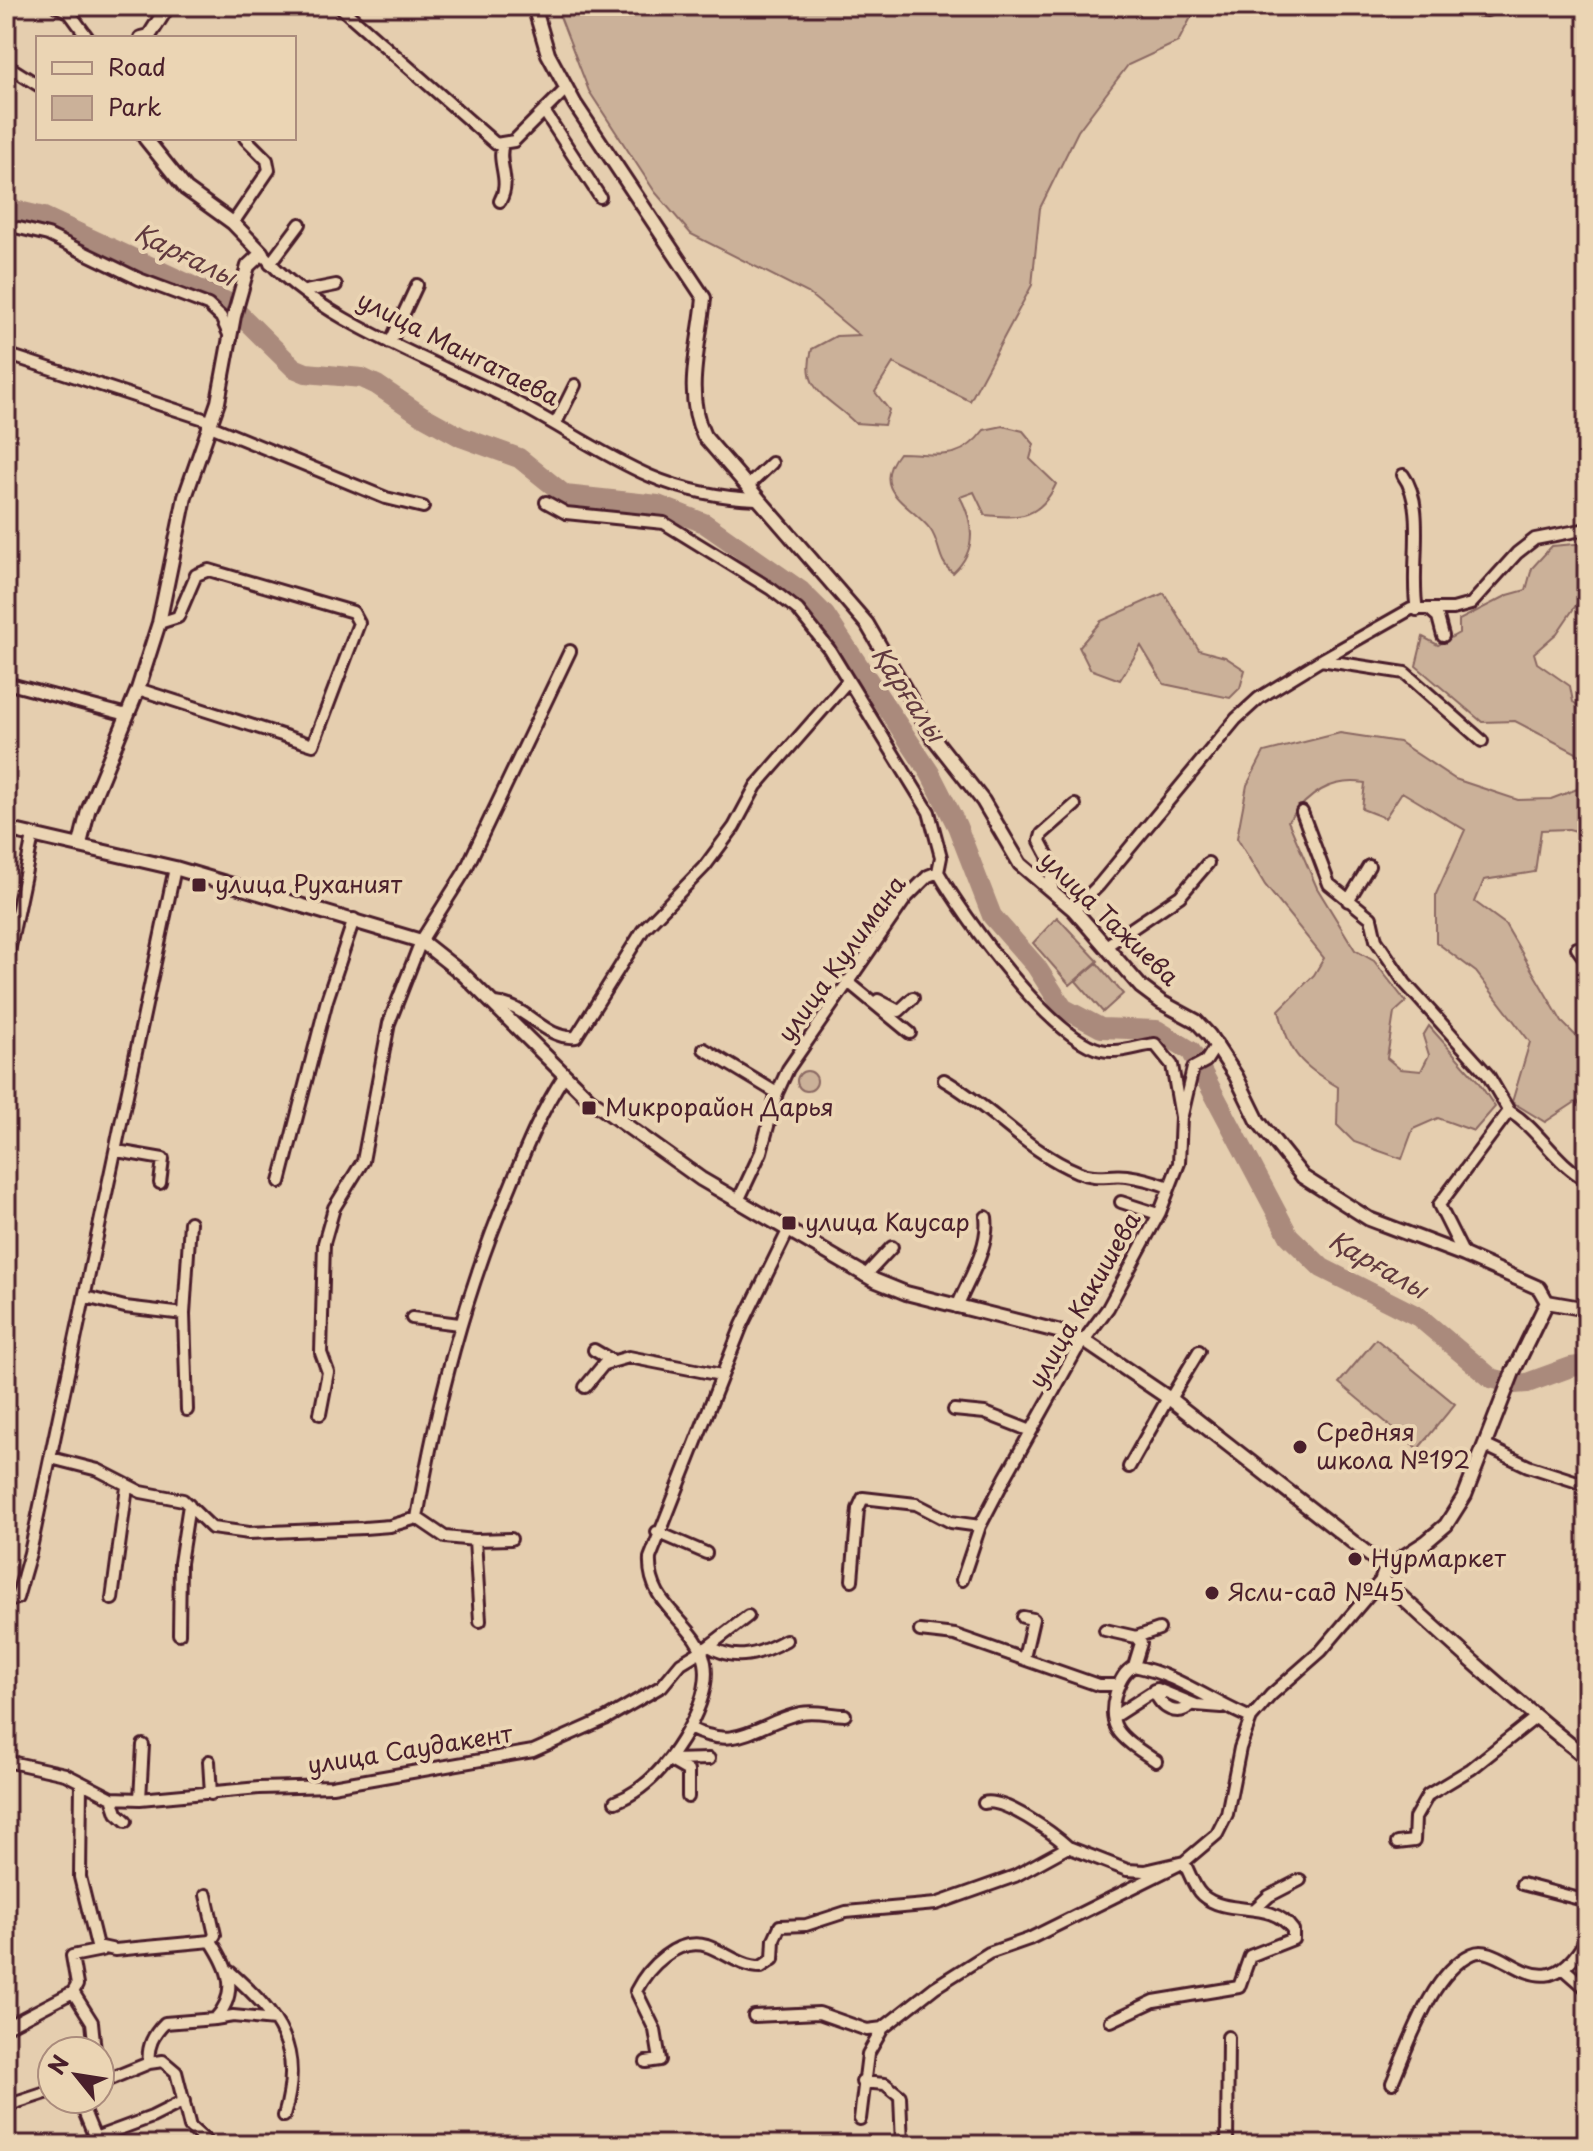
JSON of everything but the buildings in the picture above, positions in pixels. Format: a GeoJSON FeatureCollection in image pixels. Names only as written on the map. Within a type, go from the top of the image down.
{"type":"FeatureCollection","features":[{"type":"Feature","properties":{"kind":"street"},"geometry":{"type":"LineString","coordinates":[[56,6],[69,12],[87,36]]}},
{"type":"Feature","properties":{"kind":"street"},"geometry":{"type":"LineString","coordinates":[[149,36],[168,6]]}},
{"type":"Feature","properties":{"kind":"street"},"geometry":{"type":"LineString","coordinates":[[339,6],[496,144],[514,141],[567,88]]}},
{"type":"Feature","properties":{"kind":"street","name":"улица Тажиева"},"geometry":{"type":"LineString","coordinates":[[534,6],[548,54],[567,88],[704,298],[693,391],[694,415],[704,436],[840,589],[867,624],[932,736],[983,801],[1020,864],[1074,910],[1141,987],[1196,1021],[1217,1044],[1258,1121],[1303,1177],[1369,1219],[1539,1288],[1547,1302]]}},
{"type":"Feature","properties":{"kind":"street"},"geometry":{"type":"LineString","coordinates":[[1448,6],[1487,10],[1496,6]]}},
{"type":"Feature","properties":{"kind":"street"},"geometry":{"type":"LineString","coordinates":[[6,65],[36,84]]}},
{"type":"Feature","properties":{"kind":"street"},"geometry":{"type":"LineString","coordinates":[[544,111],[600,197]]}},
{"type":"Feature","properties":{"kind":"street","name":"улица Мангатаева"},"geometry":{"type":"LineString","coordinates":[[147,140],[186,189],[233,223],[266,259],[306,291],[390,343],[556,423],[650,476],[736,498],[757,499]]}},
{"type":"Feature","properties":{"kind":"street"},"geometry":{"type":"LineString","coordinates":[[233,223],[269,170],[267,160],[247,140]]}},
{"type":"Feature","properties":{"kind":"street"},"geometry":{"type":"LineString","coordinates":[[500,201],[506,185],[499,154],[503,144]]}},
{"type":"Feature","properties":{"kind":"street"},"geometry":{"type":"LineString","coordinates":[[80,844],[88,811],[138,689],[159,623],[185,497],[218,402],[232,341],[234,316],[248,266],[266,259],[300,224]]}},
{"type":"Feature","properties":{"kind":"street"},"geometry":{"type":"LineString","coordinates":[[19,228],[48,235],[139,279],[208,305],[221,317],[232,341]]}},
{"type":"Feature","properties":{"kind":"street"},"geometry":{"type":"LineString","coordinates":[[306,291],[336,285]]}},
{"type":"Feature","properties":{"kind":"street"},"geometry":{"type":"LineString","coordinates":[[390,343],[417,285]]}},
{"type":"Feature","properties":{"kind":"street"},"geometry":{"type":"LineString","coordinates":[[6,354],[209,423],[386,498],[423,507]]}},
{"type":"Feature","properties":{"kind":"street"},"geometry":{"type":"LineString","coordinates":[[556,423],[575,385]]}},
{"type":"Feature","properties":{"kind":"street"},"geometry":{"type":"LineString","coordinates":[[747,487],[772,463]]}},
{"type":"Feature","properties":{"kind":"street"},"geometry":{"type":"LineString","coordinates":[[1403,475],[1415,515],[1417,610]]}},
{"type":"Feature","properties":{"kind":"street","name":"улица Кулимана"},"geometry":{"type":"LineString","coordinates":[[546,502],[566,513],[664,523],[771,589],[798,610],[829,649],[847,682],[900,760],[929,812],[941,857],[938,872],[928,876],[906,898],[847,981],[777,1093],[761,1152],[738,1201]]}},
{"type":"Feature","properties":{"kind":"street"},"geometry":{"type":"LineString","coordinates":[[1074,910],[1099,885],[1236,719],[1259,698],[1411,609],[1430,610],[1471,604],[1517,553],[1535,539],[1587,529]]}},
{"type":"Feature","properties":{"kind":"street"},"geometry":{"type":"LineString","coordinates":[[138,689],[308,746],[313,745],[359,623],[353,612],[209,570],[196,575],[178,617],[159,623]]}},
{"type":"Feature","properties":{"kind":"street"},"geometry":{"type":"LineString","coordinates":[[1430,610],[1438,617],[1443,636]]}},
{"type":"Feature","properties":{"kind":"street"},"geometry":{"type":"LineString","coordinates":[[320,1414],[328,1372],[322,1362],[321,1302],[328,1222],[363,1161],[389,1023],[421,941],[465,871],[570,651]]}},
{"type":"Feature","properties":{"kind":"street"},"geometry":{"type":"LineString","coordinates":[[1321,660],[1405,673],[1482,741]]}},
{"type":"Feature","properties":{"kind":"street"},"geometry":{"type":"LineString","coordinates":[[493,1003],[509,1003],[556,1036],[576,1037],[643,930],[705,866],[734,827],[756,786],[847,682]]}},
{"type":"Feature","properties":{"kind":"street"},"geometry":{"type":"LineString","coordinates":[[6,683],[127,715]]}},
{"type":"Feature","properties":{"kind":"street"},"geometry":{"type":"LineString","coordinates":[[1053,893],[1048,856],[1040,841],[1042,834],[1075,805]]}},
{"type":"Feature","properties":{"kind":"street"},"geometry":{"type":"LineString","coordinates":[[1302,812],[1314,836],[1323,873],[1334,890],[1371,918],[1376,940],[1405,983],[1488,1075],[1509,1111],[1539,1136],[1552,1155],[1587,1180]]}},
{"type":"Feature","properties":{"kind":"street"},"geometry":{"type":"LineString","coordinates":[[6,829],[175,868],[421,941],[442,956],[550,1057],[564,1076],[607,1112],[738,1201],[865,1276],[906,1293],[1086,1342],[1169,1398],[1384,1574],[1535,1718],[1587,1758]]}},
{"type":"Feature","properties":{"kind":"street"},"geometry":{"type":"LineString","coordinates":[[6,966],[33,836]]}},
{"type":"Feature","properties":{"kind":"street"},"geometry":{"type":"LineString","coordinates":[[1106,946],[1180,896],[1208,863]]}},
{"type":"Feature","properties":{"kind":"street"},"geometry":{"type":"LineString","coordinates":[[1348,901],[1369,866]]}},
{"type":"Feature","properties":{"kind":"street"},"geometry":{"type":"LineString","coordinates":[[6,1602],[13,1602],[20,1591],[51,1458],[175,868]]}},
{"type":"Feature","properties":{"kind":"street","name":"улица Какишева"},"geometry":{"type":"LineString","coordinates":[[938,872],[960,910],[1038,1007],[1065,1031],[1099,1049],[1120,1051],[1155,1044],[1166,1055],[1172,1065],[1181,1117],[1179,1163],[1158,1214],[1086,1342],[1076,1351],[980,1526],[962,1580]]}},
{"type":"Feature","properties":{"kind":"street"},"geometry":{"type":"LineString","coordinates":[[280,1182],[327,1000],[354,919]]}},
{"type":"Feature","properties":{"kind":"street"},"geometry":{"type":"LineString","coordinates":[[1577,948],[1585,959],[1587,988]]}},
{"type":"Feature","properties":{"kind":"street"},"geometry":{"type":"LineString","coordinates":[[847,981],[899,1011],[913,998]]}},
{"type":"Feature","properties":{"kind":"street"},"geometry":{"type":"LineString","coordinates":[[862,991],[910,1033]]}},
{"type":"Feature","properties":{"kind":"street"},"geometry":{"type":"LineString","coordinates":[[1181,1117],[1193,1068],[1206,1061],[1217,1044]]}},
{"type":"Feature","properties":{"kind":"street"},"geometry":{"type":"LineString","coordinates":[[704,1049],[777,1093]]}},
{"type":"Feature","properties":{"kind":"street"},"geometry":{"type":"LineString","coordinates":[[417,1518],[435,1419],[459,1324],[516,1172],[552,1094],[564,1076]]}},
{"type":"Feature","properties":{"kind":"street"},"geometry":{"type":"LineString","coordinates":[[944,1080],[992,1110],[1030,1143],[1077,1172],[1096,1179],[1124,1175],[1169,1187]]}},
{"type":"Feature","properties":{"kind":"street"},"geometry":{"type":"LineString","coordinates":[[1464,1255],[1439,1205],[1509,1111]]}},
{"type":"Feature","properties":{"kind":"street"},"geometry":{"type":"LineString","coordinates":[[117,1151],[163,1159],[160,1183]]}},
{"type":"Feature","properties":{"kind":"street"},"geometry":{"type":"LineString","coordinates":[[1121,1202],[1158,1214]]}},
{"type":"Feature","properties":{"kind":"street"},"geometry":{"type":"LineString","coordinates":[[957,1307],[978,1258],[987,1230],[986,1217]]}},
{"type":"Feature","properties":{"kind":"street"},"geometry":{"type":"LineString","coordinates":[[187,1410],[184,1314],[190,1222]]}},
{"type":"Feature","properties":{"kind":"street"},"geometry":{"type":"LineString","coordinates":[[786,1640],[764,1652],[740,1656],[723,1655],[705,1647],[650,1577],[650,1558],[657,1532],[721,1375],[788,1231]]}},
{"type":"Feature","properties":{"kind":"street"},"geometry":{"type":"LineString","coordinates":[[865,1276],[892,1247]]}},
{"type":"Feature","properties":{"kind":"street"},"geometry":{"type":"LineString","coordinates":[[86,1297],[125,1307],[184,1314]]}},
{"type":"Feature","properties":{"kind":"street"},"geometry":{"type":"LineString","coordinates":[[1219,1836],[1231,1801],[1240,1748],[1251,1718],[1271,1695],[1321,1651],[1384,1574],[1446,1525],[1465,1495],[1513,1372],[1547,1302],[1587,1309]]}},
{"type":"Feature","properties":{"kind":"street"},"geometry":{"type":"LineString","coordinates":[[412,1318],[459,1324]]}},
{"type":"Feature","properties":{"kind":"street"},"geometry":{"type":"LineString","coordinates":[[594,1350],[611,1360]]}},
{"type":"Feature","properties":{"kind":"street"},"geometry":{"type":"LineString","coordinates":[[1129,1467],[1199,1351]]}},
{"type":"Feature","properties":{"kind":"street"},"geometry":{"type":"LineString","coordinates":[[585,1387],[611,1360],[629,1357],[721,1375]]}},
{"type":"Feature","properties":{"kind":"street"},"geometry":{"type":"LineString","coordinates":[[954,1410],[985,1413],[1031,1431]]}},
{"type":"Feature","properties":{"kind":"street"},"geometry":{"type":"LineString","coordinates":[[1486,1446],[1528,1466],[1587,1485]]}},
{"type":"Feature","properties":{"kind":"street"},"geometry":{"type":"LineString","coordinates":[[51,1458],[98,1470],[127,1487],[183,1500],[212,1528],[249,1533],[390,1526],[417,1518]]}},
{"type":"Feature","properties":{"kind":"street"},"geometry":{"type":"LineString","coordinates":[[112,1599],[127,1487]]}},
{"type":"Feature","properties":{"kind":"street"},"geometry":{"type":"LineString","coordinates":[[852,1580],[858,1509],[863,1498],[916,1504],[951,1522],[980,1526]]}},
{"type":"Feature","properties":{"kind":"street"},"geometry":{"type":"LineString","coordinates":[[179,1634],[180,1563],[189,1505]]}},
{"type":"Feature","properties":{"kind":"street"},"geometry":{"type":"LineString","coordinates":[[417,1518],[445,1537],[511,1539]]}},
{"type":"Feature","properties":{"kind":"street"},"geometry":{"type":"LineString","coordinates":[[657,1532],[706,1553]]}},
{"type":"Feature","properties":{"kind":"street"},"geometry":{"type":"LineString","coordinates":[[475,1540],[480,1621]]}},
{"type":"Feature","properties":{"kind":"street","name":"улица Саудакент"},"geometry":{"type":"LineString","coordinates":[[6,1761],[65,1774],[112,1798],[140,1799],[332,1786],[533,1751],[605,1719],[662,1686],[681,1663],[748,1616]]}},
{"type":"Feature","properties":{"kind":"street"},"geometry":{"type":"LineString","coordinates":[[1023,1617],[1033,1619],[1024,1658]]}},
{"type":"Feature","properties":{"kind":"street"},"geometry":{"type":"LineString","coordinates":[[1105,1630],[1136,1637],[1159,1629]]}},
{"type":"Feature","properties":{"kind":"street"},"geometry":{"type":"LineString","coordinates":[[920,1631],[955,1635],[1098,1685],[1119,1685]]}},
{"type":"Feature","properties":{"kind":"street"},"geometry":{"type":"LineString","coordinates":[[1134,1666],[1141,1643],[1136,1637]]}},
{"type":"Feature","properties":{"kind":"street"},"geometry":{"type":"LineString","coordinates":[[615,1802],[646,1784],[669,1760],[689,1728],[705,1697],[705,1647]]}},
{"type":"Feature","properties":{"kind":"street"},"geometry":{"type":"LineString","coordinates":[[1156,1761],[1118,1731],[1115,1716],[1119,1685],[1125,1671],[1134,1666],[1172,1676],[1224,1707],[1251,1718]]}},
{"type":"Feature","properties":{"kind":"street"},"geometry":{"type":"LineString","coordinates":[[1115,1716],[1154,1690],[1168,1691],[1193,1704],[1224,1707]]}},
{"type":"Feature","properties":{"kind":"street"},"geometry":{"type":"LineString","coordinates":[[689,1728],[701,1735],[734,1740],[801,1713],[845,1715]]}},
{"type":"Feature","properties":{"kind":"street"},"geometry":{"type":"LineString","coordinates":[[1397,1843],[1414,1841],[1415,1818],[1428,1795],[1471,1769],[1535,1718]]}},
{"type":"Feature","properties":{"kind":"street"},"geometry":{"type":"LineString","coordinates":[[140,1799],[143,1745]]}},
{"type":"Feature","properties":{"kind":"street"},"geometry":{"type":"LineString","coordinates":[[669,1760],[709,1759]]}},
{"type":"Feature","properties":{"kind":"street"},"geometry":{"type":"LineString","coordinates":[[669,1760],[688,1771],[688,1797]]}},
{"type":"Feature","properties":{"kind":"street"},"geometry":{"type":"LineString","coordinates":[[209,1761],[211,1794]]}},
{"type":"Feature","properties":{"kind":"street"},"geometry":{"type":"LineString","coordinates":[[81,1782],[80,1877],[97,1946],[104,1950]]}},
{"type":"Feature","properties":{"kind":"street"},"geometry":{"type":"LineString","coordinates":[[112,1798],[117,1813],[126,1821]]}},
{"type":"Feature","properties":{"kind":"street"},"geometry":{"type":"LineString","coordinates":[[984,1803],[998,1803],[1050,1832],[1068,1847],[1127,1870],[1145,1871],[1184,1862]]}},
{"type":"Feature","properties":{"kind":"street"},"geometry":{"type":"LineString","coordinates":[[860,2119],[862,2082],[870,2046],[883,2028],[935,1987],[989,1953],[1029,1939],[1184,1862],[1228,1827]]}},
{"type":"Feature","properties":{"kind":"street"},"geometry":{"type":"LineString","coordinates":[[646,2062],[660,2060],[659,2041],[636,1991],[654,1962],[663,1957],[695,1945],[761,1967],[773,1959],[774,1939],[780,1926],[806,1925],[846,1912],[915,1909],[948,1901],[1015,1876],[1068,1847]]}},
{"type":"Feature","properties":{"kind":"street"},"geometry":{"type":"LineString","coordinates":[[1111,2021],[1154,2001],[1239,1987],[1250,1956],[1286,1943],[1294,1935],[1283,1919],[1256,1908],[1220,1903],[1201,1894],[1184,1862]]}},
{"type":"Feature","properties":{"kind":"street"},"geometry":{"type":"LineString","coordinates":[[1256,1908],[1269,1896],[1300,1880]]}},
{"type":"Feature","properties":{"kind":"street"},"geometry":{"type":"LineString","coordinates":[[1522,1884],[1587,1901]]}},
{"type":"Feature","properties":{"kind":"street"},"geometry":{"type":"LineString","coordinates":[[206,1895],[215,1935],[211,1941]]}},
{"type":"Feature","properties":{"kind":"street"},"geometry":{"type":"LineString","coordinates":[[1392,2083],[1427,2005],[1450,1972],[1468,1956],[1486,1953],[1533,1975],[1563,1968],[1587,1938]]}},
{"type":"Feature","properties":{"kind":"street"},"geometry":{"type":"LineString","coordinates":[[6,2027],[73,1992],[77,1985],[72,1956],[104,1950],[211,1941]]}},
{"type":"Feature","properties":{"kind":"street"},"geometry":{"type":"LineString","coordinates":[[211,1941],[230,1972],[287,2036],[291,2091],[284,2116]]}},
{"type":"Feature","properties":{"kind":"street"},"geometry":{"type":"LineString","coordinates":[[1563,1968],[1587,1989]]}},
{"type":"Feature","properties":{"kind":"street"},"geometry":{"type":"LineString","coordinates":[[215,2019],[228,1997],[230,1972]]}},
{"type":"Feature","properties":{"kind":"street"},"geometry":{"type":"LineString","coordinates":[[73,1992],[92,2022],[93,2035]]}},
{"type":"Feature","properties":{"kind":"street"},"geometry":{"type":"LineString","coordinates":[[754,2016],[819,2013],[867,2030],[883,2028]]}},
{"type":"Feature","properties":{"kind":"street"},"geometry":{"type":"LineString","coordinates":[[149,2063],[147,2052],[154,2034],[165,2023],[233,2016],[275,2020]]}},
{"type":"Feature","properties":{"kind":"street"},"geometry":{"type":"LineString","coordinates":[[1227,2145],[1228,2037]]}},
{"type":"Feature","properties":{"kind":"street"},"geometry":{"type":"LineString","coordinates":[[116,2076],[149,2063],[163,2061],[176,2072],[190,2127],[210,2145]]}},
{"type":"Feature","properties":{"kind":"street"},"geometry":{"type":"LineString","coordinates":[[862,2082],[885,2084],[900,2096],[902,2145]]}},
{"type":"Feature","properties":{"kind":"street"},"geometry":{"type":"LineString","coordinates":[[6,2106],[36,2096]]}},
{"type":"Feature","properties":{"kind":"street"},"geometry":{"type":"LineString","coordinates":[[76,2145],[184,2101]]}},
{"type":"Feature","properties":{"kind":"street"},"geometry":{"type":"LineString","coordinates":[[86,2115],[95,2138]]}},
{"type":"Feature","properties":{"kind":"green space"},"geometry":{"type":"Polygon","coordinates":[[[556,6],[1197,6],[1178,42],[1128,65],[1078,131],[1040,208],[1032,285],[970,401],[893,363],[875,392],[889,410],[884,425],[855,423],[819,392],[810,375],[812,349],[836,336],[859,335],[808,293],[691,234],[655,192],[589,91],[556,6]]]}},
{"type":"Feature","properties":{"kind":"green space"},"geometry":{"type":"Polygon","coordinates":[[[1003,426],[1023,431],[1034,444],[1030,459],[1056,484],[1043,504],[1019,516],[985,515],[974,492],[960,497],[971,526],[971,536],[967,555],[953,573],[944,563],[930,529],[890,487],[888,477],[891,466],[899,453],[936,455],[956,452],[974,441],[984,430],[1003,426]]]}},
{"type":"Feature","properties":{"kind":"green space"},"geometry":{"type":"Polygon","coordinates":[[[1587,543],[1587,589],[1557,633],[1534,653],[1537,663],[1570,686],[1573,702],[1587,711],[1587,754],[1580,755],[1515,721],[1482,722],[1416,666],[1423,637],[1438,645],[1459,633],[1459,620],[1508,595],[1526,590],[1532,568],[1552,546],[1587,543]]]}},
{"type":"Feature","properties":{"kind":"green space"},"geometry":{"type":"Polygon","coordinates":[[[1164,593],[1199,650],[1225,657],[1245,670],[1240,688],[1230,698],[1164,684],[1141,646],[1120,680],[1090,669],[1079,647],[1101,621],[1164,593]]]}},
{"type":"Feature","properties":{"kind":"green space"},"geometry":{"type":"Polygon","coordinates":[[[1340,733],[1399,742],[1455,779],[1518,800],[1551,799],[1580,788],[1587,795],[1587,834],[1569,829],[1541,830],[1535,872],[1484,880],[1475,902],[1505,924],[1562,1022],[1587,1047],[1587,1112],[1577,1101],[1545,1122],[1512,1102],[1530,1042],[1476,972],[1436,942],[1436,894],[1465,830],[1402,792],[1385,818],[1362,809],[1365,783],[1353,782],[1321,790],[1288,821],[1317,888],[1355,950],[1374,961],[1406,1002],[1394,1013],[1387,1058],[1400,1069],[1421,1071],[1429,1055],[1423,1036],[1429,1026],[1477,1080],[1495,1107],[1474,1131],[1438,1118],[1413,1129],[1402,1159],[1354,1142],[1337,1125],[1338,1087],[1298,1056],[1287,1037],[1279,1010],[1314,975],[1324,958],[1265,885],[1237,838],[1247,785],[1264,752],[1340,733]]]}},
{"type":"Feature","properties":{"kind":"green space"},"geometry":{"type":"Polygon","coordinates":[[[1057,917],[1098,961],[1070,985],[1033,943],[1057,917]]]}},
{"type":"Feature","properties":{"kind":"green space"},"geometry":{"type":"Polygon","coordinates":[[[1097,963],[1123,994],[1103,1012],[1076,981],[1097,963]]]}},
{"type":"Feature","properties":{"kind":"green space"},"geometry":{"type":"Polygon","coordinates":[[[807,1071],[814,1074],[817,1081],[814,1088],[807,1091],[800,1088],[797,1081],[800,1074],[807,1071]]]}},
{"type":"Feature","properties":{"kind":"green space"},"geometry":{"type":"Polygon","coordinates":[[[1376,1339],[1455,1404],[1418,1449],[1339,1383],[1376,1339]]]}},
{"type":"Feature","properties":{"kind":"waterway","name":"Қарғалы"},"geometry":{"type":"LineString","coordinates":[[6,208],[44,217],[227,302],[294,368],[306,373],[362,378],[377,385],[461,437],[519,458],[565,495],[658,505],[704,523],[801,591],[825,615],[930,773],[957,826],[992,916],[1036,966],[1063,1008],[1101,1028],[1157,1030],[1191,1051],[1289,1236],[1322,1268],[1419,1317],[1491,1378],[1514,1384],[1527,1383],[1571,1367],[1587,1365]]}},
{"type":"Feature","properties":{"kind":"place","name":"улица Руханият"},"geometry":{"type":"Point","coordinates":[199,885]}},
{"type":"Feature","properties":{"kind":"place","name":"Микрорайон Дарья"},"geometry":{"type":"Point","coordinates":[589,1108]}},
{"type":"Feature","properties":{"kind":"place","name":"улица Каусар"},"geometry":{"type":"Point","coordinates":[789,1223]}},
{"type":"Feature","properties":{"kind":"place","name":"Средняя школа №192"},"geometry":{"type":"Point","coordinates":[1300,1447]}},
{"type":"Feature","properties":{"kind":"place","name":"Нурмаркет"},"geometry":{"type":"Point","coordinates":[1355,1559]}},
{"type":"Feature","properties":{"kind":"place","name":"Ясли-сад №45"},"geometry":{"type":"Point","coordinates":[1212,1593]}}]}
